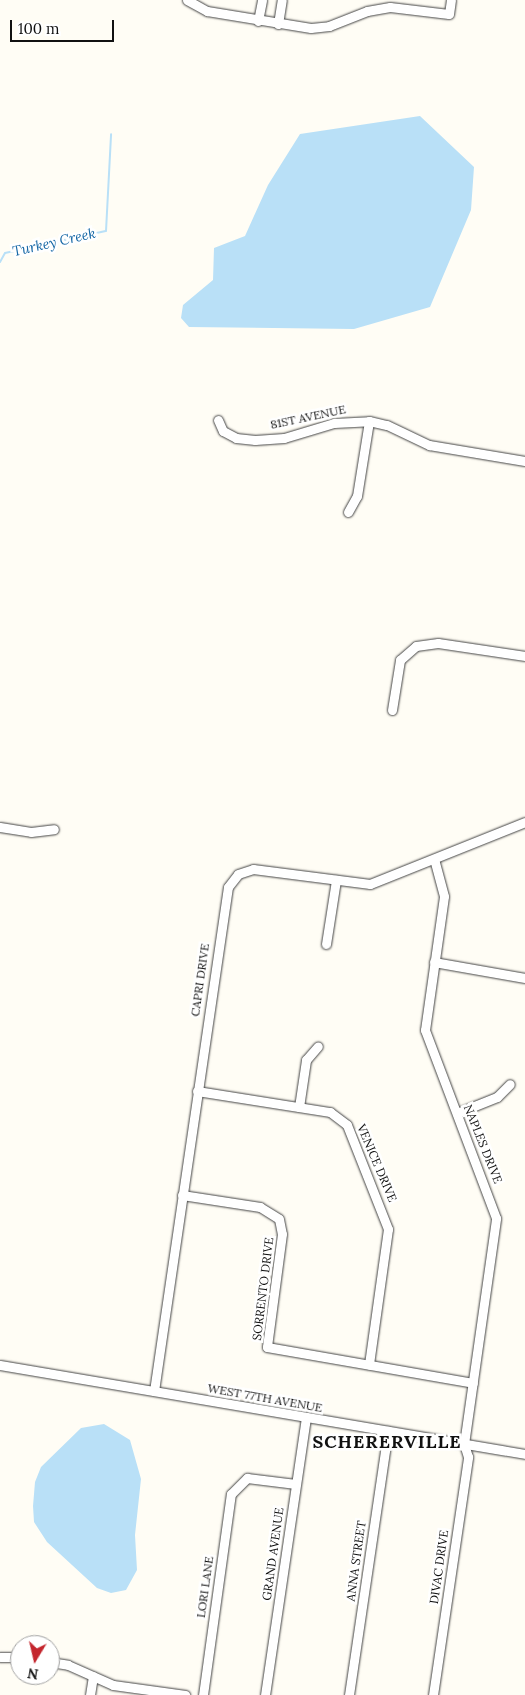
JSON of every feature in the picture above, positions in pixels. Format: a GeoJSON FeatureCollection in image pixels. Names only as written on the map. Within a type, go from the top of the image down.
{"type":"FeatureCollection","features":[{"type":"Feature","properties":{"kind":"street"},"geometry":{"type":"LineString","coordinates":[[258,21],[262,0]]}},
{"type":"Feature","properties":{"kind":"street"},"geometry":{"type":"LineString","coordinates":[[278,24],[282,0]]}},
{"type":"Feature","properties":{"kind":"street"},"geometry":{"type":"LineString","coordinates":[[190,2],[207,11],[258,21],[278,24],[329,26],[366,12],[390,7],[449,14],[451,0]]}},
{"type":"Feature","properties":{"kind":"street","name":"81ST AVENUE"},"geometry":{"type":"LineString","coordinates":[[218,420],[223,431],[236,438],[255,440],[284,438],[334,423],[369,421],[387,425],[429,445],[525,461]]}},
{"type":"Feature","properties":{"kind":"street"},"geometry":{"type":"LineString","coordinates":[[348,512],[356,496],[369,421]]}},
{"type":"Feature","properties":{"kind":"street"},"geometry":{"type":"LineString","coordinates":[[392,710],[400,660],[416,646],[438,643],[525,656]]}},
{"type":"Feature","properties":{"kind":"street","name":"CAPRI DRIVE"},"geometry":{"type":"LineString","coordinates":[[154,1391],[228,887],[238,874],[253,869],[370,884],[525,822]]}},
{"type":"Feature","properties":{"kind":"street"},"geometry":{"type":"LineString","coordinates":[[0,827],[32,832],[54,829]]}},
{"type":"Feature","properties":{"kind":"street","name":"NAPLES DRIVE"},"geometry":{"type":"LineString","coordinates":[[434,859],[444,896],[425,1030],[496,1218],[464,1444]]}},
{"type":"Feature","properties":{"kind":"street"},"geometry":{"type":"LineString","coordinates":[[326,944],[336,880]]}},
{"type":"Feature","properties":{"kind":"street"},"geometry":{"type":"LineString","coordinates":[[434,962],[525,978]]}},
{"type":"Feature","properties":{"kind":"street"},"geometry":{"type":"LineString","coordinates":[[299,1107],[306,1060],[318,1046]]}},
{"type":"Feature","properties":{"kind":"street"},"geometry":{"type":"LineString","coordinates":[[457,1113],[497,1097],[510,1084]]}},
{"type":"Feature","properties":{"kind":"street","name":"VENICE DRIVE"},"geometry":{"type":"LineString","coordinates":[[197,1091],[330,1112],[347,1125],[387,1219],[388,1241],[369,1366]]}},
{"type":"Feature","properties":{"kind":"street","name":"SORRENTO DRIVE"},"geometry":{"type":"LineString","coordinates":[[182,1195],[260,1207],[279,1219],[282,1234],[267,1347],[473,1383]]}},
{"type":"Feature","properties":{"kind":"street","name":"WEST 77TH AVENUE"},"geometry":{"type":"LineString","coordinates":[[0,1365],[525,1454]]}},
{"type":"Feature","properties":{"kind":"street","name":"GRAND AVENUE"},"geometry":{"type":"LineString","coordinates":[[265,1695],[306,1417]]}},
{"type":"Feature","properties":{"kind":"street","name":"ANNA STREET"},"geometry":{"type":"LineString","coordinates":[[349,1695],[388,1431]]}},
{"type":"Feature","properties":{"kind":"street","name":"DIVAC DRIVE"},"geometry":{"type":"LineString","coordinates":[[433,1695],[468,1457],[464,1444]]}},
{"type":"Feature","properties":{"kind":"street","name":"LORI LANE"},"geometry":{"type":"LineString","coordinates":[[202,1695],[231,1494],[247,1478],[296,1484]]}},
{"type":"Feature","properties":{"kind":"street"},"geometry":{"type":"LineString","coordinates":[[60,1665],[113,1685],[185,1695]]}},
{"type":"Feature","properties":{"kind":"street"},"geometry":{"type":"LineString","coordinates":[[90,1695],[93,1676]]}},
{"type":"Feature","properties":{"kind":"water"},"geometry":{"type":"Polygon","coordinates":[[[420,116],[474,167],[471,210],[430,307],[354,329],[189,327],[181,318],[183,305],[213,280],[214,248],[245,236],[268,185],[300,134],[420,116]]]}},
{"type":"Feature","properties":{"kind":"water"},"geometry":{"type":"Polygon","coordinates":[[[104,1424],[130,1440],[141,1479],[135,1535],[137,1570],[126,1590],[111,1593],[97,1588],[47,1542],[34,1522],[33,1506],[35,1482],[41,1467],[81,1428],[104,1424]]]}},
{"type":"Feature","properties":{"kind":"waterway","name":"Turkey Creek"},"geometry":{"type":"LineString","coordinates":[[0,262],[5,253],[106,231],[111,134]]}},
{"type":"Feature","properties":{"kind":"district","name":"SCHERERVILLE"},"geometry":{"type":"Point","coordinates":[387,1442]}}]}
